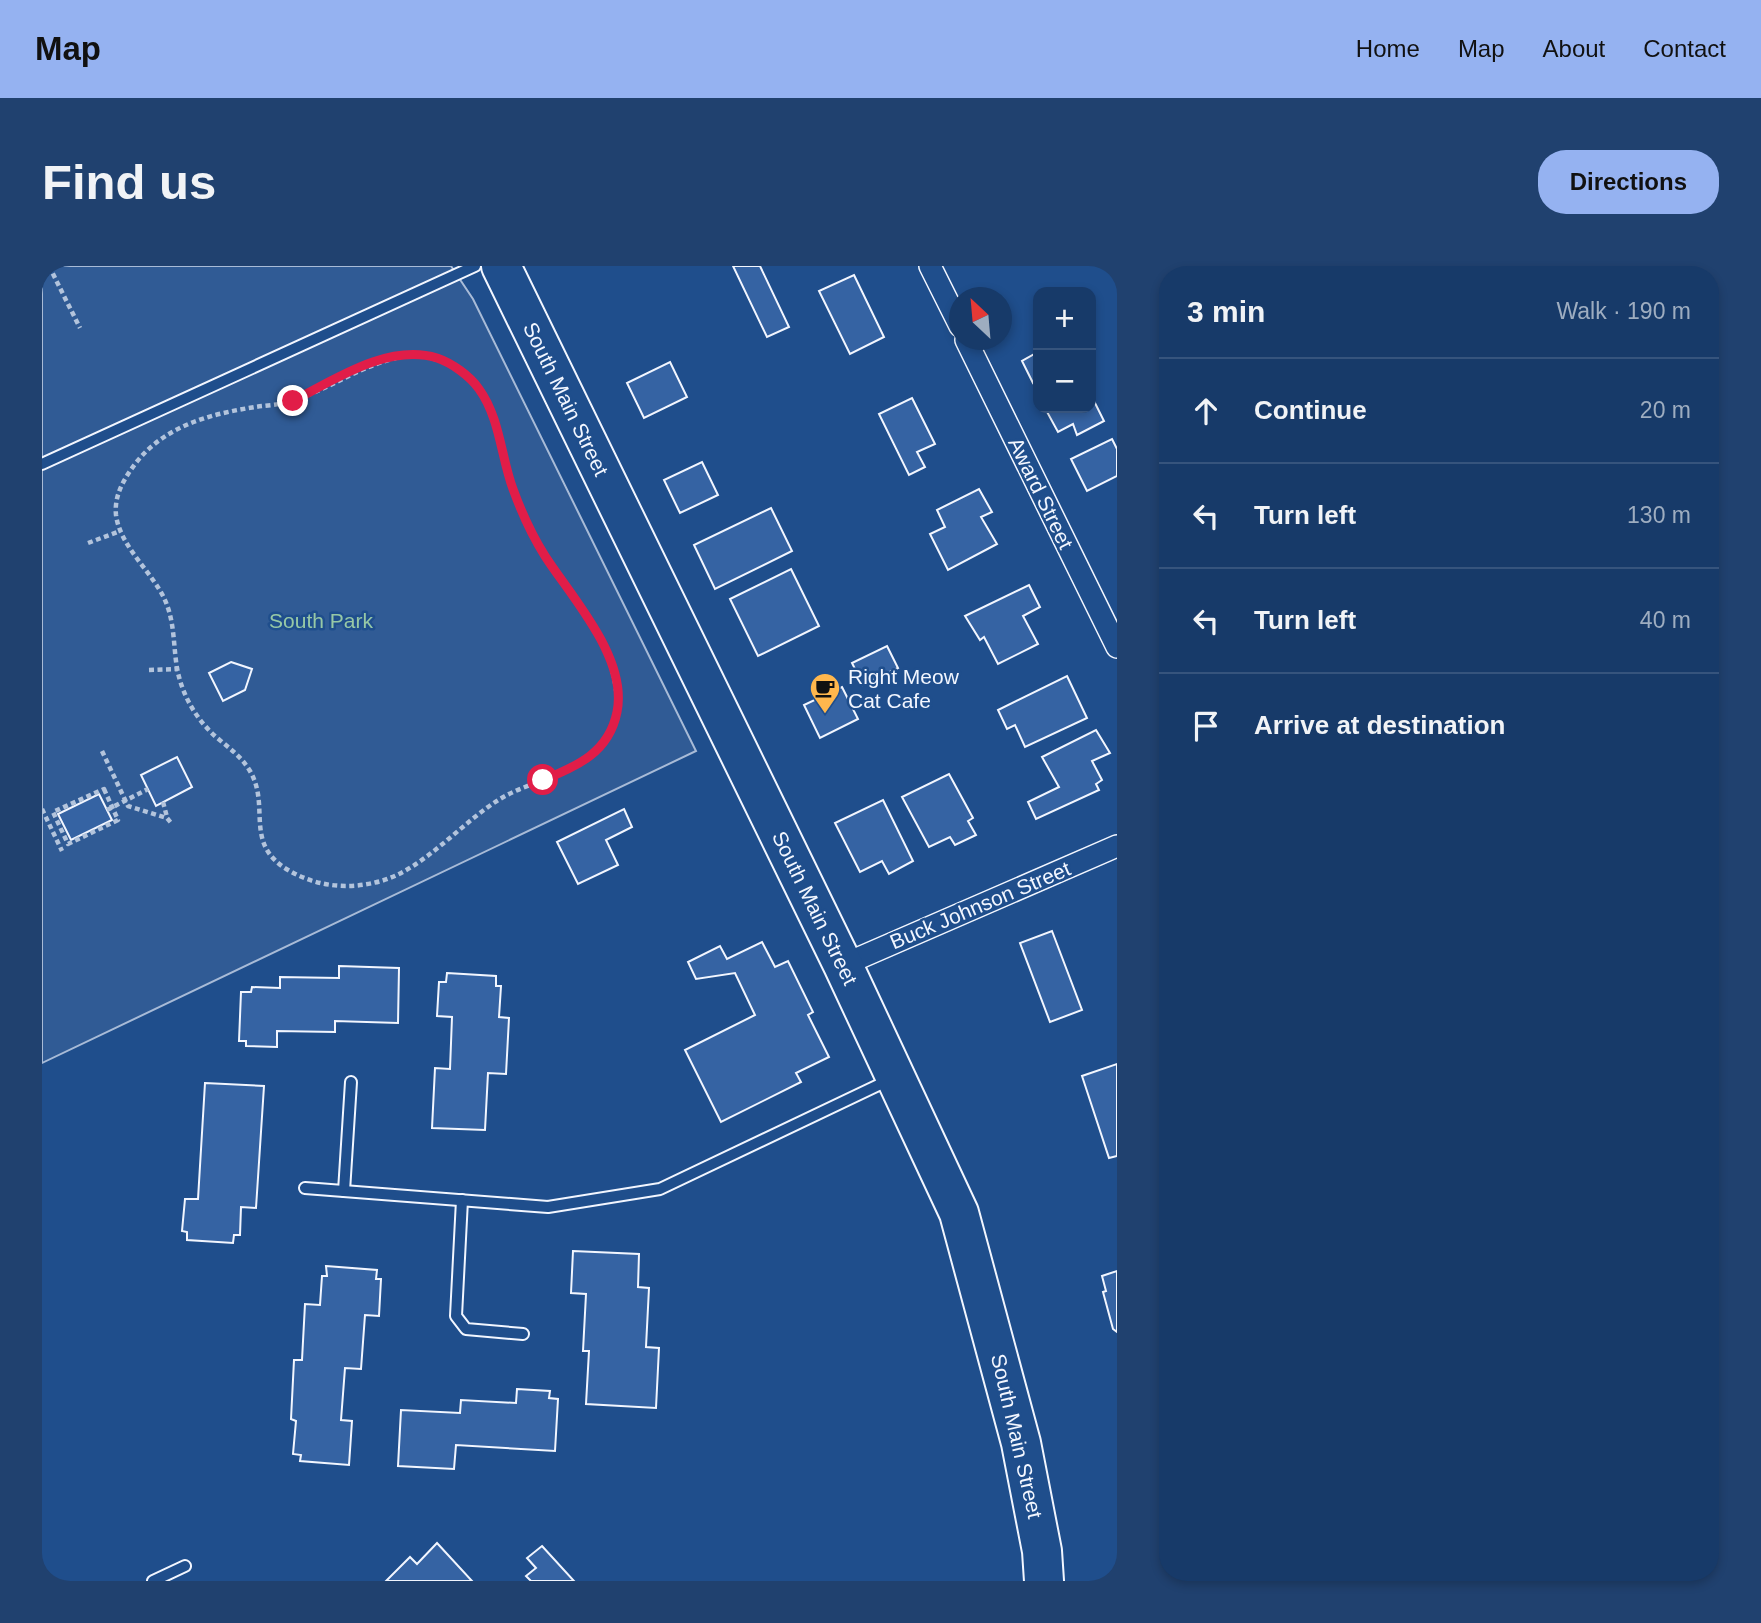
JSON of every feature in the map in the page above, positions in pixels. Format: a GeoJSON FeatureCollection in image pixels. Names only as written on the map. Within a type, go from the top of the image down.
{"type":"FeatureCollection","features":[{"type":"Feature","properties":{"kind":"highway","name":"South Main Street"},"geometry":{"type":"LineString","coordinates":[[501,266],[843,964],[958,1213],[1021,1443],[1042,1551],[1044,1581]]}},
{"type":"Feature","properties":{"kind":"street"},"geometry":{"type":"LineString","coordinates":[[930,266],[949,305]]}},
{"type":"Feature","properties":{"kind":"street","name":"Award Street"},"geometry":{"type":"LineString","coordinates":[[971,350],[1117,647]]}},
{"type":"Feature","properties":{"kind":"street","name":"Buck Johnson Street"},"geometry":{"type":"LineString","coordinates":[[843,964],[1117,846]]}},
{"type":"Feature","properties":{"kind":"lane"},"geometry":{"type":"LineString","coordinates":[[42,464],[475,266]]}},
{"type":"Feature","properties":{"kind":"lane"},"geometry":{"type":"LineString","coordinates":[[305,1188],[548,1207],[660,1189],[895,1078]]}},
{"type":"Feature","properties":{"kind":"lane"},"geometry":{"type":"LineString","coordinates":[[344,1191],[351,1083]]}},
{"type":"Feature","properties":{"kind":"lane"},"geometry":{"type":"LineString","coordinates":[[462,1200],[456,1316],[466,1329],[523,1334]]}},
{"type":"Feature","properties":{"kind":"lane"},"geometry":{"type":"LineString","coordinates":[[153,1581],[185,1566]]}},
{"type":"Feature","properties":{"kind":"path"},"geometry":{"type":"LineString","coordinates":[[49,266],[80,328]]}},
{"type":"Feature","properties":{"kind":"path"},"geometry":{"type":"LineString","coordinates":[[414,354],[437,358],[457,368],[478,387],[490,407],[513,490],[543,553],[604,644],[615,673],[618,710],[606,742],[574,768],[501,798],[428,855],[386,880],[354,887],[326,886],[288,870],[271,856],[260,834],[260,797],[251,773],[236,752],[201,721],[188,702],[178,669],[173,619],[162,594],[120,531],[116,503],[122,481],[157,442],[186,424],[219,413],[293,401],[380,360],[414,354]]}},
{"type":"Feature","properties":{"kind":"path"},"geometry":{"type":"LineString","coordinates":[[88,543],[120,531]]}},
{"type":"Feature","properties":{"kind":"path"},"geometry":{"type":"LineString","coordinates":[[149,670],[178,669]]}},
{"type":"Feature","properties":{"kind":"path"},"geometry":{"type":"LineString","coordinates":[[102,751],[128,806],[167,818],[173,824]]}},
{"type":"Feature","properties":{"kind":"path"},"geometry":{"type":"LineString","coordinates":[[104,789],[110,808],[118,820],[68,844],[64,832],[53,812],[104,789]]}},
{"type":"Feature","properties":{"kind":"path"},"geometry":{"type":"LineString","coordinates":[[110,808],[148,789]]}},
{"type":"Feature","properties":{"kind":"path"},"geometry":{"type":"LineString","coordinates":[[163,802],[167,818]]}},
{"type":"Feature","properties":{"kind":"path"},"geometry":{"type":"LineString","coordinates":[[42,809],[62,851]]}},
{"type":"Feature","properties":{"kind":"path"},"geometry":{"type":"LineString","coordinates":[[55,836],[64,832]]}},
{"type":"Feature","properties":{"kind":"shaded area","name":"South Park"},"geometry":{"type":"Polygon","coordinates":[[[42,266],[451,266],[473,299],[696,751],[42,1063],[42,266]]]}},
{"type":"Feature","properties":{"kind":"building"},"geometry":{"type":"Polygon","coordinates":[[[733,266],[760,266],[789,327],[767,337],[733,266]]]}},
{"type":"Feature","properties":{"kind":"building"},"geometry":{"type":"Polygon","coordinates":[[[854,275],[884,337],[850,354],[819,291],[854,275]]]}},
{"type":"Feature","properties":{"kind":"building"},"geometry":{"type":"Polygon","coordinates":[[[1033,355],[1033,383],[1022,361],[1033,355]]]}},
{"type":"Feature","properties":{"kind":"building"},"geometry":{"type":"Polygon","coordinates":[[[670,362],[687,397],[644,418],[627,383],[670,362]]]}},
{"type":"Feature","properties":{"kind":"building"},"geometry":{"type":"Polygon","coordinates":[[[912,398],[935,444],[917,452],[925,467],[909,475],[879,414],[912,398]]]}},
{"type":"Feature","properties":{"kind":"building"},"geometry":{"type":"Polygon","coordinates":[[[1096,405],[1104,421],[1077,435],[1073,424],[1058,432],[1048,413],[1096,413],[1096,405]]]}},
{"type":"Feature","properties":{"kind":"building"},"geometry":{"type":"Polygon","coordinates":[[[1112,439],[1117,449],[1117,476],[1087,491],[1071,459],[1112,439]]]}},
{"type":"Feature","properties":{"kind":"building"},"geometry":{"type":"Polygon","coordinates":[[[702,462],[718,495],[680,513],[664,480],[702,462]]]}},
{"type":"Feature","properties":{"kind":"building"},"geometry":{"type":"Polygon","coordinates":[[[979,489],[992,512],[981,517],[997,544],[948,570],[930,534],[945,527],[937,510],[979,489]]]}},
{"type":"Feature","properties":{"kind":"building"},"geometry":{"type":"Polygon","coordinates":[[[771,508],[792,551],[715,589],[694,545],[771,508]]]}},
{"type":"Feature","properties":{"kind":"building"},"geometry":{"type":"Polygon","coordinates":[[[791,569],[819,626],[758,656],[730,599],[791,569]]]}},
{"type":"Feature","properties":{"kind":"building"},"geometry":{"type":"Polygon","coordinates":[[[1029,585],[1040,607],[1023,616],[1038,644],[998,664],[984,637],[980,640],[965,616],[1029,585]]]}},
{"type":"Feature","properties":{"kind":"building"},"geometry":{"type":"Polygon","coordinates":[[[887,646],[898,668],[863,685],[852,663],[887,646]]]}},
{"type":"Feature","properties":{"kind":"building"},"geometry":{"type":"Polygon","coordinates":[[[231,662],[252,669],[245,690],[223,701],[209,673],[231,662]]]}},
{"type":"Feature","properties":{"kind":"building"},"geometry":{"type":"Polygon","coordinates":[[[1067,676],[1087,718],[1025,747],[1015,725],[1007,729],[998,710],[1067,676]]]}},
{"type":"Feature","properties":{"kind":"building"},"geometry":{"type":"Polygon","coordinates":[[[842,687],[858,719],[820,738],[804,705],[842,687]]]}},
{"type":"Feature","properties":{"kind":"building"},"geometry":{"type":"Polygon","coordinates":[[[1096,730],[1110,753],[1092,761],[1102,780],[1096,784],[1099,790],[1036,819],[1028,802],[1059,787],[1042,757],[1096,730]]]}},
{"type":"Feature","properties":{"kind":"building"},"geometry":{"type":"Polygon","coordinates":[[[177,757],[192,787],[156,806],[141,775],[177,757]]]}},
{"type":"Feature","properties":{"kind":"building"},"geometry":{"type":"Polygon","coordinates":[[[949,774],[973,818],[968,821],[976,835],[955,845],[950,837],[929,847],[902,797],[949,774]]]}},
{"type":"Feature","properties":{"kind":"building"},"geometry":{"type":"Polygon","coordinates":[[[99,794],[112,820],[71,840],[58,814],[99,794]]]}},
{"type":"Feature","properties":{"kind":"building"},"geometry":{"type":"Polygon","coordinates":[[[883,800],[913,861],[889,874],[882,861],[860,872],[835,823],[883,800]]]}},
{"type":"Feature","properties":{"kind":"building"},"geometry":{"type":"Polygon","coordinates":[[[624,809],[632,827],[606,840],[618,865],[578,884],[557,842],[624,809]]]}},
{"type":"Feature","properties":{"kind":"building"},"geometry":{"type":"Polygon","coordinates":[[[1052,931],[1082,1010],[1050,1022],[1020,943],[1052,931]]]}},
{"type":"Feature","properties":{"kind":"building"},"geometry":{"type":"Polygon","coordinates":[[[762,942],[775,967],[788,961],[813,1012],[808,1015],[829,1057],[796,1073],[801,1082],[721,1122],[685,1050],[755,1015],[735,973],[696,979],[688,962],[720,946],[727,959],[762,942]]]}},
{"type":"Feature","properties":{"kind":"building"},"geometry":{"type":"Polygon","coordinates":[[[339,966],[399,968],[398,1023],[335,1021],[335,1032],[277,1031],[277,1047],[246,1046],[246,1041],[239,1041],[241,992],[251,992],[252,987],[280,988],[280,977],[339,978],[339,966]]]}},
{"type":"Feature","properties":{"kind":"building"},"geometry":{"type":"Polygon","coordinates":[[[447,973],[496,976],[496,986],[501,986],[499,1017],[509,1018],[506,1074],[488,1073],[485,1130],[432,1128],[435,1068],[450,1069],[452,1017],[437,1016],[439,982],[446,982],[447,973]]]}},
{"type":"Feature","properties":{"kind":"building"},"geometry":{"type":"Polygon","coordinates":[[[1117,1064],[1117,1156],[1109,1158],[1082,1076],[1117,1064]]]}},
{"type":"Feature","properties":{"kind":"building"},"geometry":{"type":"Polygon","coordinates":[[[205,1083],[264,1086],[256,1208],[241,1207],[240,1235],[234,1235],[233,1243],[187,1240],[187,1232],[182,1231],[185,1199],[198,1199],[205,1083]]]}},
{"type":"Feature","properties":{"kind":"building"},"geometry":{"type":"Polygon","coordinates":[[[573,1251],[639,1254],[638,1287],[649,1288],[646,1347],[659,1348],[656,1408],[586,1404],[589,1351],[583,1351],[586,1294],[571,1293],[573,1251]]]}},
{"type":"Feature","properties":{"kind":"building"},"geometry":{"type":"Polygon","coordinates":[[[326,1266],[377,1270],[376,1279],[381,1279],[379,1316],[365,1315],[361,1369],[345,1368],[341,1420],[352,1421],[349,1465],[300,1461],[301,1455],[293,1454],[296,1421],[291,1419],[294,1360],[302,1360],[305,1304],[320,1305],[322,1276],[327,1276],[326,1266]]]}},
{"type":"Feature","properties":{"kind":"building"},"geometry":{"type":"Polygon","coordinates":[[[1117,1271],[1117,1332],[1113,1329],[1103,1292],[1106,1291],[1102,1276],[1117,1271]]]}},
{"type":"Feature","properties":{"kind":"building"},"geometry":{"type":"Polygon","coordinates":[[[517,1389],[550,1391],[549,1398],[558,1399],[555,1451],[456,1445],[454,1469],[398,1466],[401,1410],[460,1413],[461,1400],[516,1403],[517,1389]]]}},
{"type":"Feature","properties":{"kind":"building"},"geometry":{"type":"Polygon","coordinates":[[[437,1543],[472,1581],[386,1581],[410,1557],[417,1564],[437,1543]]]}},
{"type":"Feature","properties":{"kind":"building"},"geometry":{"type":"Polygon","coordinates":[[[542,1546],[574,1581],[531,1581],[526,1576],[536,1568],[527,1558],[542,1546]]]}},
{"type":"Feature","properties":{"kind":"place","name":"Right Meow Cat Cafe"},"geometry":{"type":"Point","coordinates":[825,715]}},
{"type":"Feature","properties":{"kind":"route"},"geometry":{"type":"LineString","coordinates":[[293,401],[380,360],[414,354],[437,358],[457,368],[478,387],[490,407],[513,490],[543,553],[604,644],[615,673],[618,710],[606,742],[574,768],[543,780]]}}]}
